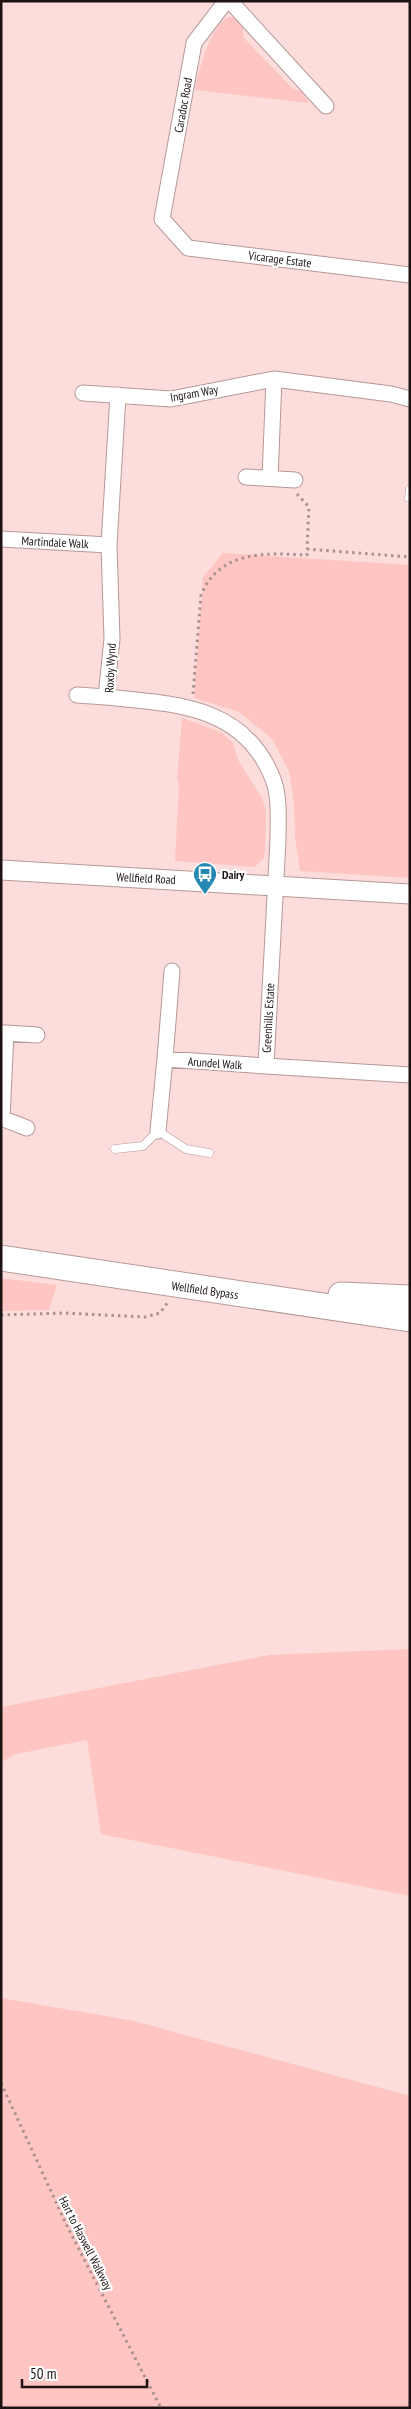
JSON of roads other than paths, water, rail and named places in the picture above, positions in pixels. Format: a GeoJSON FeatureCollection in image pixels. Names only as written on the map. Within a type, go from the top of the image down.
{"type":"FeatureCollection","features":[{"type":"Feature","properties":{"kind":"main road","name":"Wellfield Bypass"},"geometry":{"type":"LineString","coordinates":[[1,1258],[410,1319]]}},
{"type":"Feature","properties":{"kind":"main road"},"geometry":{"type":"LineString","coordinates":[[202,1289],[410,1298]]}},
{"type":"Feature","properties":{"kind":"street","name":"Caradoc Road"},"geometry":{"type":"LineString","coordinates":[[162,219],[194,43],[226,1]]}},
{"type":"Feature","properties":{"kind":"street"},"geometry":{"type":"LineString","coordinates":[[230,1],[326,106]]}},
{"type":"Feature","properties":{"kind":"street","name":"Vicarage Estate"},"geometry":{"type":"LineString","coordinates":[[162,219],[188,248],[410,275]]}},
{"type":"Feature","properties":{"kind":"street"},"geometry":{"type":"LineString","coordinates":[[270,478],[274,379]]}},
{"type":"Feature","properties":{"kind":"street","name":"Ingram Way"},"geometry":{"type":"LineString","coordinates":[[83,393],[171,398],[274,379],[391,394],[410,400]]}},
{"type":"Feature","properties":{"kind":"street","name":"Roxby Wynd"},"geometry":{"type":"LineString","coordinates":[[118,395],[109,545],[112,638],[106,698],[165,703],[203,711],[225,722],[256,746],[273,781],[278,811],[275,886]]}},
{"type":"Feature","properties":{"kind":"street"},"geometry":{"type":"LineString","coordinates":[[246,477],[295,480]]}},
{"type":"Feature","properties":{"kind":"street","name":"Martindale Walk"},"geometry":{"type":"LineString","coordinates":[[1,539],[109,545]]}},
{"type":"Feature","properties":{"kind":"street"},"geometry":{"type":"LineString","coordinates":[[77,695],[106,698]]}},
{"type":"Feature","properties":{"kind":"street","name":"Wellfield Road"},"geometry":{"type":"LineString","coordinates":[[1,870],[410,894]]}},
{"type":"Feature","properties":{"kind":"street","name":"Greenhills Estate"},"geometry":{"type":"LineString","coordinates":[[275,886],[266,1066],[410,1075]]}},
{"type":"Feature","properties":{"kind":"street"},"geometry":{"type":"LineString","coordinates":[[158,1131],[172,971]]}},
{"type":"Feature","properties":{"kind":"street"},"geometry":{"type":"LineString","coordinates":[[27,1128],[2,1118],[4,1033],[37,1035]]}},
{"type":"Feature","properties":{"kind":"street","name":"Arundel Walk"},"geometry":{"type":"LineString","coordinates":[[165,1059],[266,1066]]}},
{"type":"Feature","properties":{"kind":"lane"},"geometry":{"type":"LineString","coordinates":[[409,498],[410,489]]}},
{"type":"Feature","properties":{"kind":"lane"},"geometry":{"type":"LineString","coordinates":[[115,1148],[143,1146],[158,1131],[186,1149],[209,1152]]}},
{"type":"Feature","properties":{"kind":"place","name":"Dairy"},"geometry":{"type":"Point","coordinates":[205,895]}}]}
